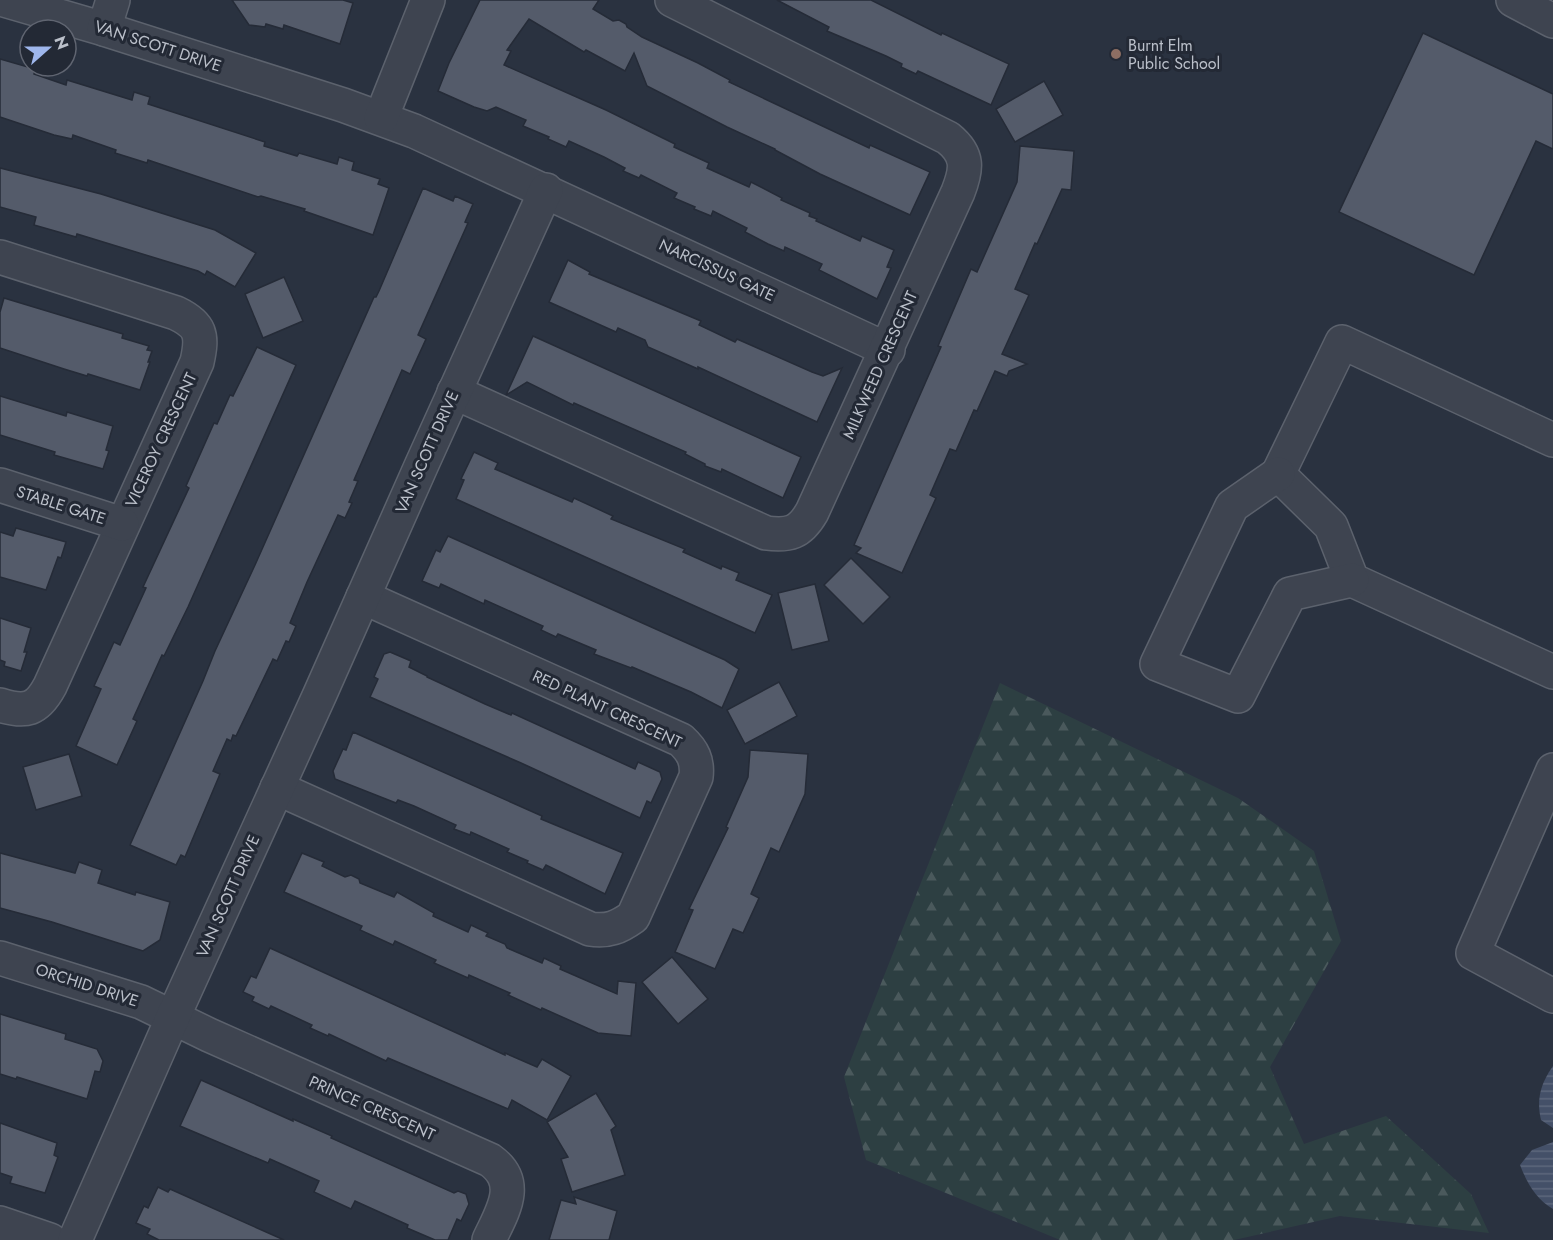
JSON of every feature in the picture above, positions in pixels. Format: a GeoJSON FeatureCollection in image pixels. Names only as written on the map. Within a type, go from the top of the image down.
{"type":"FeatureCollection","features":[{"type":"Feature","properties":{"kind":"street","name":"VAN SCOTT DRIVE"},"geometry":{"type":"LineString","coordinates":[[4,0],[109,14],[414,131],[546,190],[173,1017],[75,1240]]}},
{"type":"Feature","properties":{"kind":"street"},"geometry":{"type":"LineString","coordinates":[[381,118],[428,0]]}},
{"type":"Feature","properties":{"kind":"street","name":"MILKWEED CRESCENT"},"geometry":{"type":"LineString","coordinates":[[454,392],[766,532],[777,534],[797,531],[805,524],[812,512],[888,350],[964,177],[966,164],[959,147],[948,138],[672,0]]}},
{"type":"Feature","properties":{"kind":"street"},"geometry":{"type":"LineString","coordinates":[[1513,0],[1553,21]]}},
{"type":"Feature","properties":{"kind":"street","name":"NARCISSUS GATE"},"geometry":{"type":"LineString","coordinates":[[546,190],[888,350]]}},
{"type":"Feature","properties":{"kind":"street","name":"VICEROY CRESCENT"},"geometry":{"type":"LineString","coordinates":[[0,257],[176,313],[191,320],[200,335],[197,362],[42,701],[31,708],[12,708],[0,705]]}},
{"type":"Feature","properties":{"kind":"street"},"geometry":{"type":"LineString","coordinates":[[1553,440],[1342,342],[1278,474],[1233,506],[1157,664],[1238,696],[1290,594],[1352,580],[1553,672]]}},
{"type":"Feature","properties":{"kind":"street"},"geometry":{"type":"LineString","coordinates":[[1278,474],[1331,526],[1352,580]]}},
{"type":"Feature","properties":{"kind":"street","name":"STABLE GATE"},"geometry":{"type":"LineString","coordinates":[[0,486],[122,524]]}},
{"type":"Feature","properties":{"kind":"street","name":"RED PLANT CRESCENT"},"geometry":{"type":"LineString","coordinates":[[277,788],[590,928],[607,930],[620,927],[633,917],[643,895],[696,777],[697,767],[689,748],[681,740],[363,597]]}},
{"type":"Feature","properties":{"kind":"street"},"geometry":{"type":"LineString","coordinates":[[1553,770],[1473,953],[1553,996]]}},
{"type":"Feature","properties":{"kind":"street","name":"ORCHID DRIVE"},"geometry":{"type":"LineString","coordinates":[[0,958],[141,1002],[173,1017]]}},
{"type":"Feature","properties":{"kind":"street","name":"PRINCE CRESCENT"},"geometry":{"type":"LineString","coordinates":[[173,1017],[490,1160],[500,1168],[506,1179],[508,1191],[505,1206],[489,1240]]}},
{"type":"Feature","properties":{"kind":"street"},"geometry":{"type":"LineString","coordinates":[[0,1223],[50,1240]]}},
{"type":"Feature","properties":{"kind":"green space"},"geometry":{"type":"Polygon","coordinates":[[[1000,683],[1238,798],[1314,851],[1341,941],[1270,1067],[1304,1144],[1386,1116],[1471,1194],[1489,1233],[1340,1216],[1234,1240],[1060,1240],[866,1160],[844,1077],[1000,683]]]}},
{"type":"Feature","properties":{"kind":"water"},"geometry":{"type":"Polygon","coordinates":[[[1553,1066],[1553,1128],[1541,1120],[1539,1098],[1545,1079],[1553,1066]]]}},
{"type":"Feature","properties":{"kind":"water"},"geometry":{"type":"Polygon","coordinates":[[[1553,1142],[1553,1209],[1533,1190],[1520,1165],[1532,1150],[1553,1142]]]}},
{"type":"Feature","properties":{"kind":"building"},"geometry":{"type":"Polygon","coordinates":[[[232,0],[343,0],[353,3],[340,44],[284,25],[283,29],[266,24],[265,27],[249,25],[232,0]]]}},
{"type":"Feature","properties":{"kind":"building"},"geometry":{"type":"Polygon","coordinates":[[[480,0],[599,0],[593,9],[613,21],[619,20],[626,24],[642,37],[698,63],[730,80],[729,82],[869,148],[870,145],[930,172],[910,215],[820,174],[775,149],[647,86],[634,53],[625,71],[586,50],[584,52],[529,19],[507,50],[511,51],[504,65],[606,110],[675,144],[674,147],[709,163],[707,168],[749,187],[751,182],[782,198],[781,200],[810,213],[809,216],[817,219],[816,221],[860,241],[862,236],[894,250],[887,267],[891,268],[877,299],[819,270],[822,264],[785,247],[784,251],[768,244],[745,232],[747,228],[713,211],[711,216],[694,209],[695,207],[674,198],[677,193],[641,175],[639,178],[623,171],[625,168],[604,157],[569,141],[566,147],[548,139],[549,137],[523,126],[526,120],[496,107],[487,111],[474,107],[438,91],[480,0]]]}},
{"type":"Feature","properties":{"kind":"building"},"geometry":{"type":"Polygon","coordinates":[[[777,0],[871,0],[941,35],[942,33],[1009,64],[991,105],[918,71],[916,74],[886,56],[827,31],[829,27],[777,0]]]}},
{"type":"Feature","properties":{"kind":"building"},"geometry":{"type":"Polygon","coordinates":[[[1423,33],[1553,94],[1553,149],[1536,141],[1474,275],[1339,212],[1423,33]]]}},
{"type":"Feature","properties":{"kind":"building"},"geometry":{"type":"Polygon","coordinates":[[[0,59],[18,64],[18,78],[46,78],[66,85],[67,80],[132,100],[134,92],[150,97],[148,104],[265,142],[264,146],[297,156],[299,153],[337,164],[339,157],[354,162],[352,170],[380,179],[378,184],[389,188],[373,235],[304,211],[305,209],[258,197],[148,160],[147,163],[115,153],[116,150],[73,135],[72,139],[54,135],[0,117],[0,59]]]}},
{"type":"Feature","properties":{"kind":"building"},"geometry":{"type":"Polygon","coordinates":[[[1044,81],[1063,115],[1015,142],[996,109],[1044,81]]]}},
{"type":"Feature","properties":{"kind":"building"},"geometry":{"type":"Polygon","coordinates":[[[1020,146],[1074,151],[1071,190],[1062,189],[1015,289],[1029,295],[1002,354],[1027,364],[1009,371],[1007,376],[995,371],[956,451],[950,449],[930,495],[936,498],[902,573],[856,553],[861,548],[854,545],[941,347],[938,346],[971,269],[977,272],[1017,182],[1020,146]]]}},
{"type":"Feature","properties":{"kind":"building"},"geometry":{"type":"Polygon","coordinates":[[[0,168],[101,194],[215,230],[256,253],[235,287],[207,271],[205,275],[77,234],[76,237],[34,225],[36,217],[0,207],[0,168]]]}},
{"type":"Feature","properties":{"kind":"building"},"geometry":{"type":"Polygon","coordinates":[[[423,188],[453,201],[455,196],[473,204],[465,222],[468,223],[418,335],[426,339],[410,374],[402,370],[354,480],[358,481],[349,502],[352,503],[345,518],[338,515],[307,582],[290,623],[296,626],[289,642],[286,641],[277,661],[273,659],[236,736],[233,735],[231,741],[227,739],[213,771],[220,774],[185,857],[181,855],[176,865],[130,845],[423,188]]]}},
{"type":"Feature","properties":{"kind":"building"},"geometry":{"type":"Polygon","coordinates":[[[568,260],[590,272],[589,274],[701,321],[699,325],[735,342],[737,339],[823,376],[842,368],[817,422],[698,367],[698,369],[648,347],[645,340],[618,328],[616,332],[549,302],[568,260]]]}},
{"type":"Feature","properties":{"kind":"building"},"geometry":{"type":"Polygon","coordinates":[[[284,277],[303,321],[263,338],[245,294],[284,277]]]}},
{"type":"Feature","properties":{"kind":"building"},"geometry":{"type":"Polygon","coordinates":[[[4,298],[123,334],[122,338],[149,346],[147,350],[152,351],[148,362],[150,362],[140,390],[88,374],[87,376],[0,348],[0,312],[4,298]]]}},
{"type":"Feature","properties":{"kind":"building"},"geometry":{"type":"Polygon","coordinates":[[[533,336],[801,457],[783,498],[722,469],[721,472],[705,466],[685,454],[686,452],[574,403],[573,405],[527,382],[506,395],[533,336]]]}},
{"type":"Feature","properties":{"kind":"building"},"geometry":{"type":"Polygon","coordinates":[[[257,347],[296,365],[188,607],[164,656],[162,655],[133,719],[137,721],[117,765],[76,746],[101,689],[94,686],[114,642],[120,645],[146,588],[143,587],[189,488],[186,486],[214,423],[217,424],[230,395],[233,396],[257,347]]]}},
{"type":"Feature","properties":{"kind":"building"},"geometry":{"type":"Polygon","coordinates":[[[0,396],[66,416],[67,412],[113,426],[103,469],[54,455],[55,452],[0,435],[0,396]]]}},
{"type":"Feature","properties":{"kind":"building"},"geometry":{"type":"Polygon","coordinates":[[[474,452],[498,463],[495,469],[572,502],[574,498],[613,516],[611,519],[685,549],[683,552],[721,569],[722,566],[739,573],[736,580],[772,595],[755,633],[456,499],[464,480],[461,479],[474,452]]]}},
{"type":"Feature","properties":{"kind":"building"},"geometry":{"type":"Polygon","coordinates":[[[16,528],[66,542],[46,590],[0,577],[0,532],[13,536],[16,528]]]}},
{"type":"Feature","properties":{"kind":"building"},"geometry":{"type":"Polygon","coordinates":[[[448,536],[725,660],[739,669],[722,708],[632,667],[594,654],[596,650],[558,634],[556,637],[541,630],[543,626],[485,600],[484,604],[441,584],[439,588],[422,581],[436,550],[440,552],[448,536]]]}},
{"type":"Feature","properties":{"kind":"building"},"geometry":{"type":"Polygon","coordinates":[[[851,558],[890,597],[863,624],[824,585],[851,558]]]}},
{"type":"Feature","properties":{"kind":"building"},"geometry":{"type":"Polygon","coordinates":[[[815,584],[829,641],[792,650],[778,593],[815,584]]]}},
{"type":"Feature","properties":{"kind":"building"},"geometry":{"type":"Polygon","coordinates":[[[0,618],[31,628],[21,671],[4,666],[5,662],[0,660],[0,618]]]}},
{"type":"Feature","properties":{"kind":"building"},"geometry":{"type":"Polygon","coordinates":[[[390,652],[411,661],[409,667],[427,677],[485,704],[511,715],[512,713],[635,769],[638,762],[660,772],[662,779],[651,803],[647,801],[640,818],[370,697],[378,679],[374,677],[384,654],[390,652]]]}},
{"type":"Feature","properties":{"kind":"building"},"geometry":{"type":"Polygon","coordinates":[[[779,682],[797,716],[745,744],[727,710],[779,682]]]}},
{"type":"Feature","properties":{"kind":"building"},"geometry":{"type":"Polygon","coordinates":[[[353,732],[542,816],[541,819],[623,853],[605,894],[546,865],[543,870],[527,863],[528,861],[507,852],[509,849],[471,832],[470,835],[454,829],[456,825],[414,806],[398,800],[396,803],[335,779],[333,771],[343,749],[346,750],[353,732]]]}},
{"type":"Feature","properties":{"kind":"building"},"geometry":{"type":"Polygon","coordinates":[[[750,750],[808,754],[805,794],[779,852],[771,848],[751,894],[759,898],[743,933],[733,929],[715,969],[675,952],[693,910],[689,909],[728,828],[726,827],[748,777],[750,750]]]}},
{"type":"Feature","properties":{"kind":"building"},"geometry":{"type":"Polygon","coordinates":[[[69,754],[82,796],[36,810],[23,767],[69,754]]]}},
{"type":"Feature","properties":{"kind":"building"},"geometry":{"type":"Polygon","coordinates":[[[0,853],[75,873],[79,862],[102,870],[98,883],[135,895],[136,892],[170,902],[160,940],[143,951],[0,908],[0,853]]]}},
{"type":"Feature","properties":{"kind":"building"},"geometry":{"type":"Polygon","coordinates":[[[302,853],[324,862],[322,866],[345,877],[351,875],[359,879],[360,883],[394,897],[397,892],[434,913],[433,916],[468,932],[471,925],[488,933],[486,936],[505,944],[507,948],[542,963],[544,958],[561,966],[560,969],[617,994],[618,981],[636,983],[631,1036],[598,1033],[542,1008],[541,1010],[508,995],[510,993],[434,963],[436,960],[395,941],[393,945],[360,930],[362,926],[284,892],[302,853]]]}},
{"type":"Feature","properties":{"kind":"building"},"geometry":{"type":"Polygon","coordinates":[[[270,948],[505,1055],[505,1053],[537,1067],[542,1059],[571,1076],[547,1120],[512,1100],[508,1109],[388,1058],[386,1061],[329,1034],[328,1036],[310,1028],[312,1025],[271,1006],[269,1009],[252,1001],[254,997],[243,992],[251,976],[256,978],[270,948]]]}},
{"type":"Feature","properties":{"kind":"building"},"geometry":{"type":"Polygon","coordinates":[[[672,957],[708,999],[678,1024],[642,982],[672,957]]]}},
{"type":"Feature","properties":{"kind":"building"},"geometry":{"type":"Polygon","coordinates":[[[0,1014],[66,1034],[65,1039],[97,1049],[103,1061],[100,1072],[95,1071],[87,1099],[17,1077],[16,1079],[0,1074],[0,1014]]]}},
{"type":"Feature","properties":{"kind":"building"},"geometry":{"type":"Polygon","coordinates":[[[201,1080],[332,1136],[331,1138],[454,1193],[458,1191],[466,1194],[469,1204],[461,1221],[457,1219],[448,1240],[435,1240],[355,1201],[351,1209],[314,1192],[319,1181],[270,1159],[268,1163],[180,1126],[201,1080]]]}},
{"type":"Feature","properties":{"kind":"building"},"geometry":{"type":"Polygon","coordinates":[[[596,1093],[616,1126],[611,1130],[625,1175],[572,1192],[561,1159],[568,1157],[547,1122],[596,1093]]]}},
{"type":"Feature","properties":{"kind":"building"},"geometry":{"type":"Polygon","coordinates":[[[0,1123],[57,1143],[54,1155],[58,1157],[45,1193],[10,1183],[12,1177],[0,1173],[0,1123]]]}},
{"type":"Feature","properties":{"kind":"building"},"geometry":{"type":"Polygon","coordinates":[[[158,1187],[168,1192],[170,1189],[284,1240],[159,1240],[147,1234],[150,1229],[136,1223],[144,1206],[148,1208],[158,1187]]]}},
{"type":"Feature","properties":{"kind":"building"},"geometry":{"type":"Polygon","coordinates":[[[574,1197],[617,1211],[609,1240],[549,1240],[561,1200],[576,1204],[574,1197]]]}},
{"type":"Feature","properties":{"kind":"place","name":"Burnt Elm Public School"},"geometry":{"type":"Point","coordinates":[1116,54]}}]}
